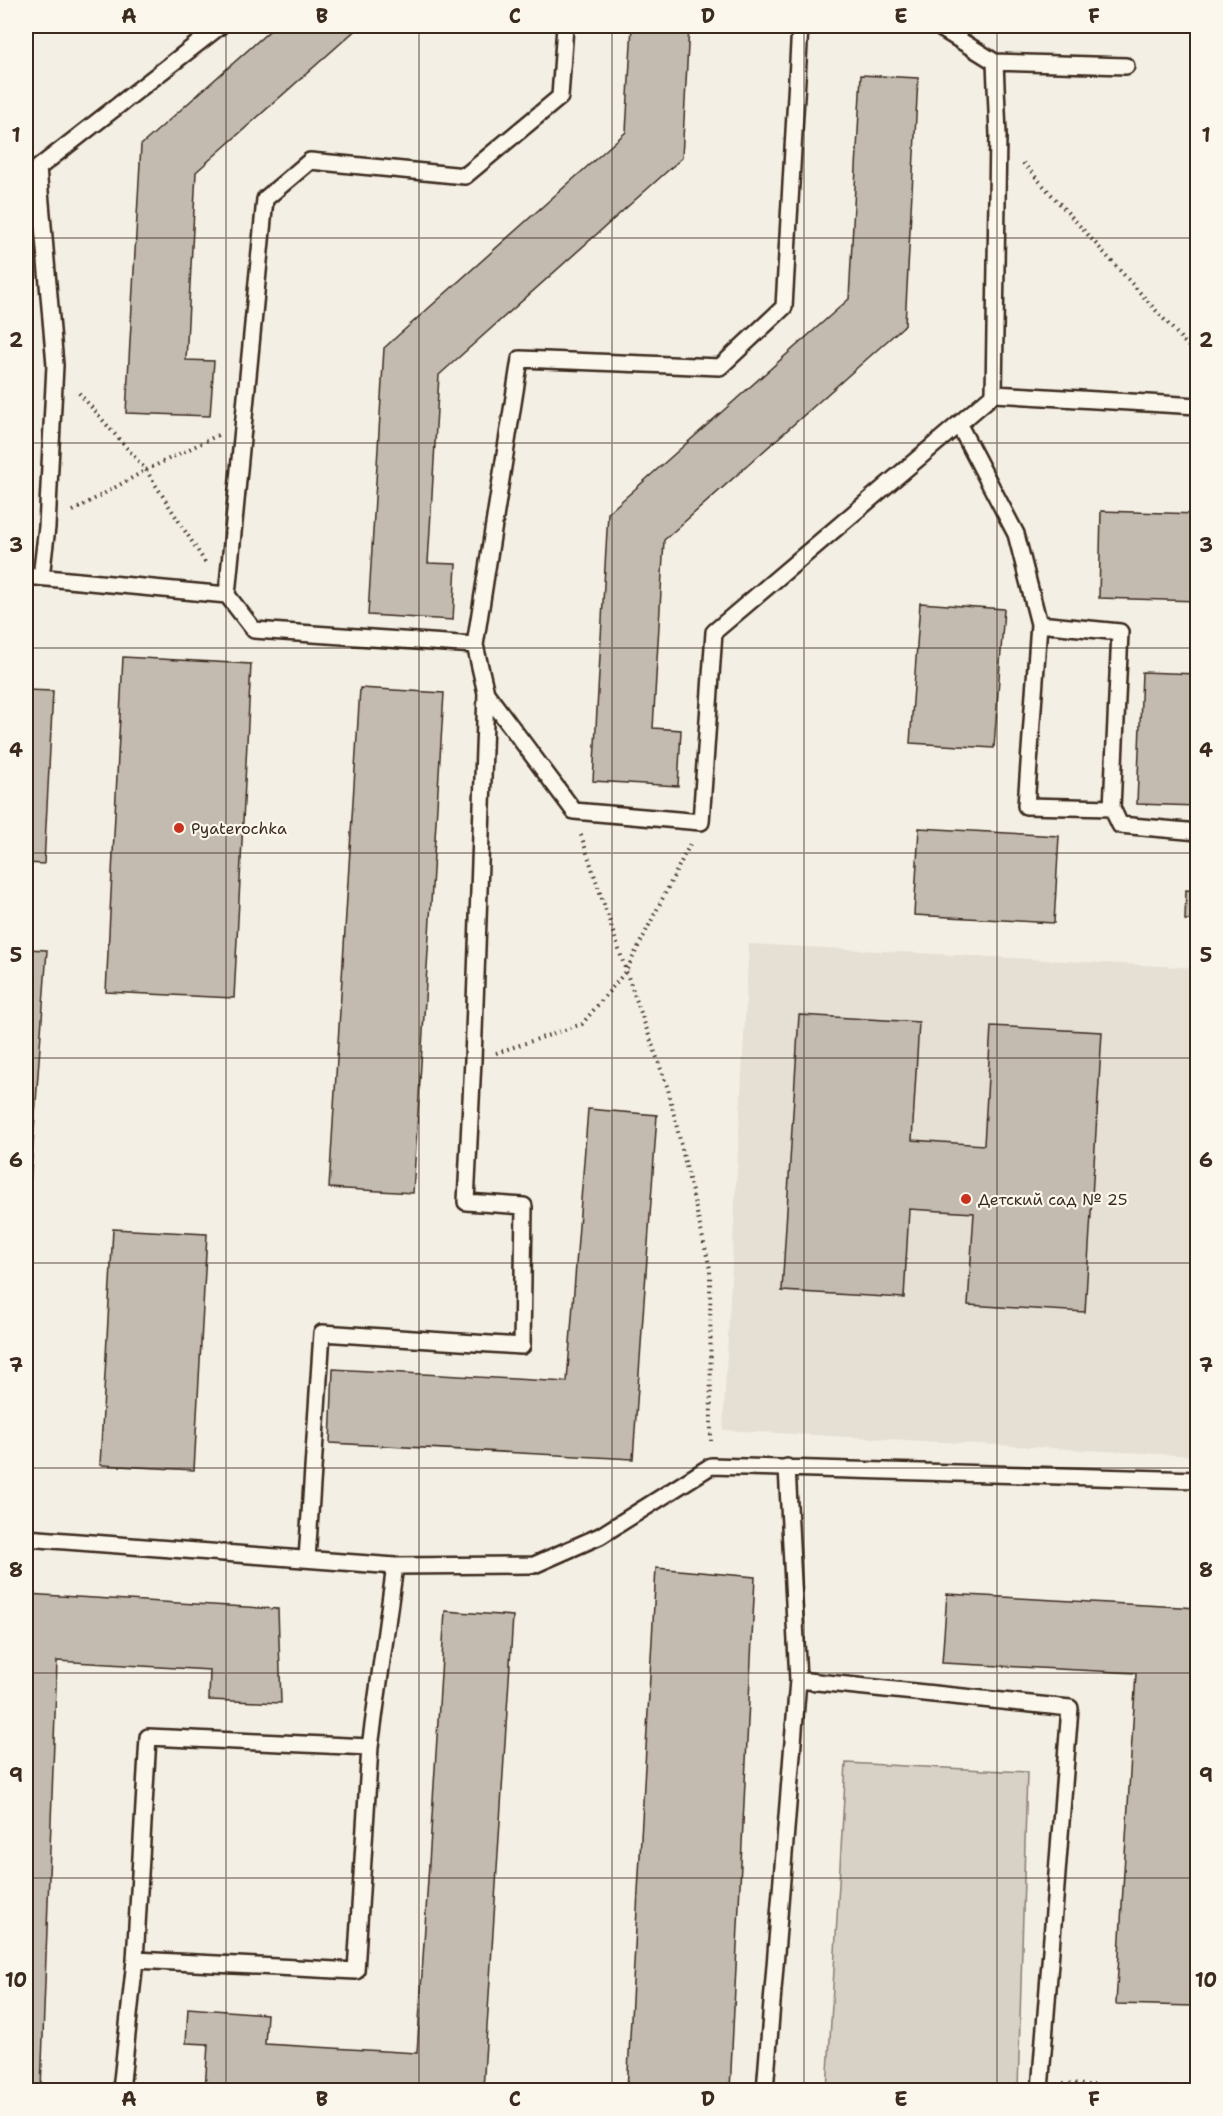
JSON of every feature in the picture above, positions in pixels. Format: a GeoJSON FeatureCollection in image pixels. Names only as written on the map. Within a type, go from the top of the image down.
{"type":"FeatureCollection","features":[{"type":"Feature","properties":{"kind":"lane"},"geometry":{"type":"LineString","coordinates":[[220,26],[38,168],[55,365],[46,527],[33,577],[227,595]]}},
{"type":"Feature","properties":{"kind":"lane"},"geometry":{"type":"LineString","coordinates":[[475,645],[255,630],[227,595],[265,199],[310,161],[465,176],[561,97],[565,26]]}},
{"type":"Feature","properties":{"kind":"lane"},"geometry":{"type":"LineString","coordinates":[[307,1559],[322,1333],[522,1346],[524,1206],[466,1202],[474,1060],[486,693],[475,645],[520,359],[720,368],[784,307],[800,26]]}},
{"type":"Feature","properties":{"kind":"lane"},"geometry":{"type":"LineString","coordinates":[[937,26],[995,62],[1126,66]]}},
{"type":"Feature","properties":{"kind":"lane"},"geometry":{"type":"LineString","coordinates":[[994,394],[998,135],[995,62]]}},
{"type":"Feature","properties":{"kind":"lane"},"geometry":{"type":"LineString","coordinates":[[486,693],[573,811],[701,822],[714,632],[994,394],[1197,406]]}},
{"type":"Feature","properties":{"kind":"lane"},"geometry":{"type":"LineString","coordinates":[[959,425],[1016,534],[1039,624],[1026,806],[1112,808]]}},
{"type":"Feature","properties":{"kind":"lane"},"geometry":{"type":"LineString","coordinates":[[1039,624],[1120,632],[1112,808],[1120,825],[1197,832]]}},
{"type":"Feature","properties":{"kind":"lane"},"geometry":{"type":"LineString","coordinates":[[26,1538],[395,1566],[534,1565],[600,1536],[711,1466],[1197,1480]]}},
{"type":"Feature","properties":{"kind":"lane"},"geometry":{"type":"LineString","coordinates":[[765,2091],[798,1680],[787,1467]]}},
{"type":"Feature","properties":{"kind":"lane"},"geometry":{"type":"LineString","coordinates":[[135,1960],[356,1971],[370,1747],[395,1566]]}},
{"type":"Feature","properties":{"kind":"lane"},"geometry":{"type":"LineString","coordinates":[[798,1680],[1070,1708],[1040,2087]]}},
{"type":"Feature","properties":{"kind":"lane"},"geometry":{"type":"LineString","coordinates":[[121,2091],[135,1960],[148,1737],[370,1747]]}},
{"type":"Feature","properties":{"kind":"path"},"geometry":{"type":"LineString","coordinates":[[998,135],[1197,357]]}},
{"type":"Feature","properties":{"kind":"path"},"geometry":{"type":"LineString","coordinates":[[55,365],[146,470],[227,595]]}},
{"type":"Feature","properties":{"kind":"path"},"geometry":{"type":"LineString","coordinates":[[46,527],[146,470],[244,423]]}},
{"type":"Feature","properties":{"kind":"path"},"geometry":{"type":"LineString","coordinates":[[573,811],[668,1089],[710,1269],[711,1466]]}},
{"type":"Feature","properties":{"kind":"path"},"geometry":{"type":"LineString","coordinates":[[474,1060],[582,1024],[626,971],[701,822]]}},
{"type":"Feature","properties":{"kind":"path"},"geometry":{"type":"LineString","coordinates":[[1040,2087],[1197,2089]]}},
{"type":"Feature","properties":{"kind":"shaded area","name":"Детский сад № 25"},"geometry":{"type":"Polygon","coordinates":[[[749,944],[1197,968],[1197,1456],[723,1430],[749,944]]]}},
{"type":"Feature","properties":{"kind":"shaded area"},"geometry":{"type":"Polygon","coordinates":[[[846,1763],[1027,1772],[1018,2090],[827,2090],[846,1763]]]}},
{"type":"Feature","properties":{"kind":"building"},"geometry":{"type":"Polygon","coordinates":[[[275,26],[360,26],[196,172],[186,360],[214,361],[210,416],[126,413],[141,145],[275,26]]]}},
{"type":"Feature","properties":{"kind":"building"},"geometry":{"type":"Polygon","coordinates":[[[632,26],[689,26],[682,158],[439,375],[428,563],[456,564],[453,620],[368,615],[384,348],[626,132],[632,26]]]}},
{"type":"Feature","properties":{"kind":"building"},"geometry":{"type":"Polygon","coordinates":[[[1090,26],[1155,26],[1155,29],[1090,26]]]}},
{"type":"Feature","properties":{"kind":"building"},"geometry":{"type":"Polygon","coordinates":[[[861,75],[918,78],[905,325],[664,540],[653,728],[681,730],[678,786],[593,781],[608,513],[849,299],[861,75]]]}},
{"type":"Feature","properties":{"kind":"building"},"geometry":{"type":"Polygon","coordinates":[[[1101,511],[1198,514],[1198,601],[1099,598],[1101,511]]]}},
{"type":"Feature","properties":{"kind":"building"},"geometry":{"type":"Polygon","coordinates":[[[920,603],[1004,609],[994,748],[910,743],[920,603]]]}},
{"type":"Feature","properties":{"kind":"building","name":"Pyaterochka"},"geometry":{"type":"Polygon","coordinates":[[[123,657],[251,664],[234,998],[106,992],[123,657]]]}},
{"type":"Feature","properties":{"kind":"building"},"geometry":{"type":"Polygon","coordinates":[[[1142,672],[1198,674],[1198,806],[1137,804],[1142,672]]]}},
{"type":"Feature","properties":{"kind":"building"},"geometry":{"type":"Polygon","coordinates":[[[360,688],[444,693],[413,1193],[329,1188],[360,688]]]}},
{"type":"Feature","properties":{"kind":"building"},"geometry":{"type":"Polygon","coordinates":[[[26,690],[53,691],[44,864],[26,863],[26,690]]]}},
{"type":"Feature","properties":{"kind":"building"},"geometry":{"type":"Polygon","coordinates":[[[919,828],[1059,836],[1054,923],[914,915],[919,828]]]}},
{"type":"Feature","properties":{"kind":"building"},"geometry":{"type":"Polygon","coordinates":[[[1186,890],[1198,891],[1198,920],[1185,920],[1186,890]]]}},
{"type":"Feature","properties":{"kind":"building"},"geometry":{"type":"Polygon","coordinates":[[[26,949],[47,950],[26,1240],[26,949]]]}},
{"type":"Feature","properties":{"kind":"building"},"geometry":{"type":"Polygon","coordinates":[[[799,1015],[919,1022],[912,1140],[984,1145],[991,1026],[1102,1032],[1085,1312],[968,1305],[974,1213],[909,1209],[904,1298],[782,1291],[799,1015]]]}},
{"type":"Feature","properties":{"kind":"building"},"geometry":{"type":"Polygon","coordinates":[[[588,1109],[657,1115],[633,1459],[330,1443],[333,1369],[567,1382],[588,1109]]]}},
{"type":"Feature","properties":{"kind":"building"},"geometry":{"type":"Polygon","coordinates":[[[113,1229],[207,1234],[194,1470],[100,1465],[113,1229]]]}},
{"type":"Feature","properties":{"kind":"building"},"geometry":{"type":"Polygon","coordinates":[[[656,1568],[755,1577],[730,2090],[627,2090],[656,1568]]]}},
{"type":"Feature","properties":{"kind":"building"},"geometry":{"type":"Polygon","coordinates":[[[26,1594],[278,1609],[281,1703],[209,1700],[210,1670],[57,1661],[41,2090],[26,2090],[26,1594]]]}},
{"type":"Feature","properties":{"kind":"building"},"geometry":{"type":"Polygon","coordinates":[[[947,1594],[1198,1608],[1198,1907],[1193,2006],[1116,2004],[1136,1673],[942,1663],[947,1594]]]}},
{"type":"Feature","properties":{"kind":"building"},"geometry":{"type":"Polygon","coordinates":[[[445,1611],[513,1616],[483,2090],[205,2090],[208,2044],[186,2043],[188,2008],[267,2014],[265,2044],[417,2053],[445,1611]]]}},
{"type":"Feature","properties":{"kind":"place","name":"Pyaterochka"},"geometry":{"type":"Point","coordinates":[179,828]}},
{"type":"Feature","properties":{"kind":"place","name":"Детский сад № 25"},"geometry":{"type":"Point","coordinates":[966,1199]}}]}
